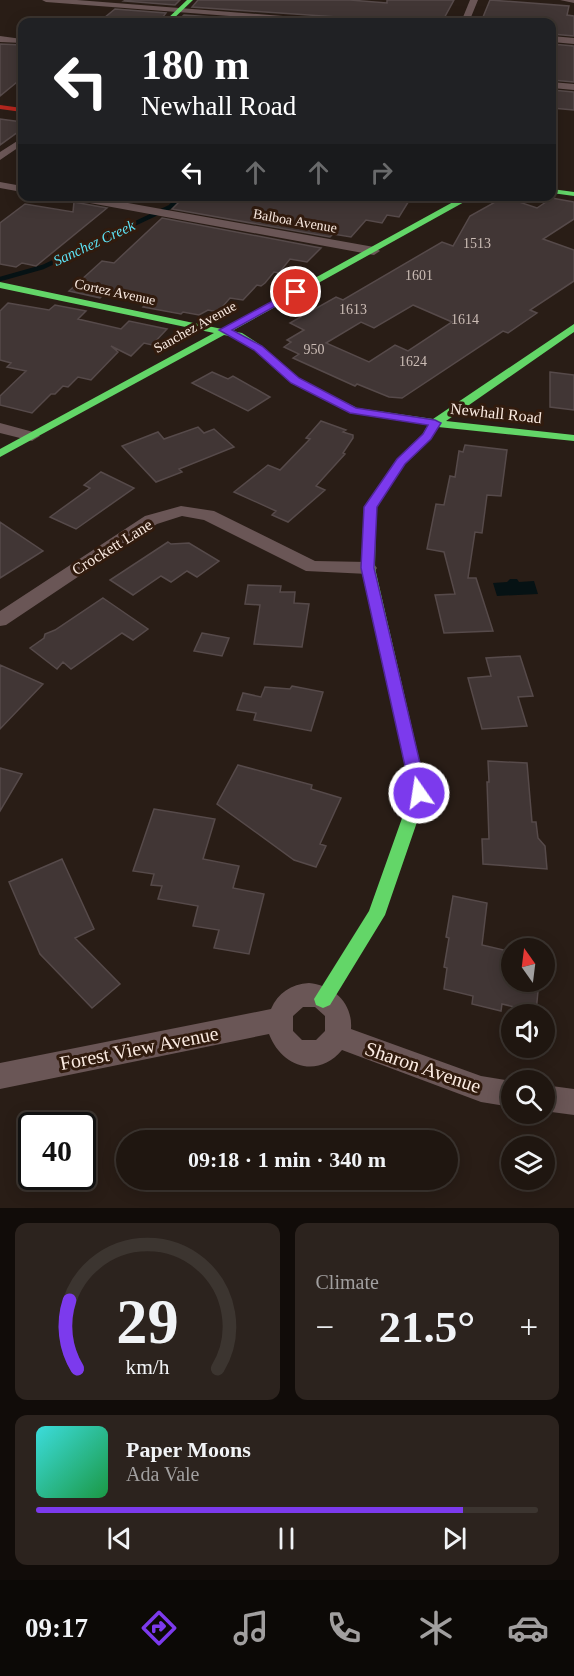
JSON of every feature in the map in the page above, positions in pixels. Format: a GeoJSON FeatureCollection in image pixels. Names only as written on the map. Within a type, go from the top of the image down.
{"type":"FeatureCollection","features":[{"type":"Feature","properties":{"kind":"street"},"geometry":{"type":"LineString","coordinates":[[46,0],[283,18]]}},
{"type":"Feature","properties":{"kind":"street"},"geometry":{"type":"LineString","coordinates":[[171,18],[190,0]]}},
{"type":"Feature","properties":{"kind":"street"},"geometry":{"type":"LineString","coordinates":[[467,18],[474,0]]}},
{"type":"Feature","properties":{"kind":"street"},"geometry":{"type":"LineString","coordinates":[[564,0],[574,1]]}},
{"type":"Feature","properties":{"kind":"street"},"geometry":{"type":"LineString","coordinates":[[0,39],[18,41]]}},
{"type":"Feature","properties":{"kind":"street"},"geometry":{"type":"LineString","coordinates":[[556,39],[574,41]]}},
{"type":"Feature","properties":{"kind":"street"},"geometry":{"type":"LineString","coordinates":[[556,85],[574,87]]}},
{"type":"Feature","properties":{"kind":"street"},"geometry":{"type":"LineString","coordinates":[[0,106],[18,109]]}},
{"type":"Feature","properties":{"kind":"street"},"geometry":{"type":"LineString","coordinates":[[0,157],[18,144]]}},
{"type":"Feature","properties":{"kind":"street"},"geometry":{"type":"LineString","coordinates":[[0,185],[18,188]]}},
{"type":"Feature","properties":{"kind":"street"},"geometry":{"type":"LineString","coordinates":[[556,192],[574,194]]}},
{"type":"Feature","properties":{"kind":"street","name":"Balboa Avenue"},"geometry":{"type":"LineString","coordinates":[[97,201],[374,251]]}},
{"type":"Feature","properties":{"kind":"street","name":"Sanchez Avenue"},"geometry":{"type":"LineString","coordinates":[[0,454],[462,201]]}},
{"type":"Feature","properties":{"kind":"street","name":"Cortez Avenue"},"geometry":{"type":"LineString","coordinates":[[1,286],[224,330]]}},
{"type":"Feature","properties":{"kind":"street"},"geometry":{"type":"LineString","coordinates":[[323,999],[376,915],[419,793],[368,568],[370,507],[401,462],[427,436],[435,423],[574,327]]}},
{"type":"Feature","properties":{"kind":"street","name":"Newhall Road"},"geometry":{"type":"LineString","coordinates":[[224,330],[238,335],[258,348],[295,381],[354,411],[435,423],[574,438]]}},
{"type":"Feature","properties":{"kind":"street"},"geometry":{"type":"LineString","coordinates":[[0,428],[32,436]]}},
{"type":"Feature","properties":{"kind":"street","name":"Crockett Lane"},"geometry":{"type":"LineString","coordinates":[[0,620],[151,520],[181,511],[208,515],[312,567],[368,568]]}},
{"type":"Feature","properties":{"kind":"street"},"geometry":{"type":"LineString","coordinates":[[304,995],[323,999],[335,1011],[339,1019],[337,1036],[324,1050],[305,1053],[288,1045],[282,1037],[278,1020],[281,1011],[295,998],[304,995]]}},
{"type":"Feature","properties":{"kind":"street","name":"Forest View Avenue"},"geometry":{"type":"LineString","coordinates":[[0,1076],[278,1020]]}},
{"type":"Feature","properties":{"kind":"street","name":"Sharon Avenue"},"geometry":{"type":"LineString","coordinates":[[337,1036],[481,1089],[501,1092]]}},
{"type":"Feature","properties":{"kind":"street"},"geometry":{"type":"LineString","coordinates":[[555,1099],[574,1102]]}},
{"type":"Feature","properties":{"kind":"shaded area"},"geometry":{"type":"Polygon","coordinates":[[[510,579],[517,579],[519,582],[534,581],[538,594],[497,596],[493,583],[507,582],[510,579]]]}},
{"type":"Feature","properties":{"kind":"building"},"geometry":{"type":"Polygon","coordinates":[[[180,0],[175,5],[124,1],[180,0]]]}},
{"type":"Feature","properties":{"kind":"building"},"geometry":{"type":"Polygon","coordinates":[[[198,0],[350,0],[387,3],[387,0],[454,0],[444,18],[352,18],[192,7],[198,0]]]}},
{"type":"Feature","properties":{"kind":"building"},"geometry":{"type":"Polygon","coordinates":[[[490,0],[569,6],[567,15],[574,16],[574,36],[556,34],[556,18],[483,17],[490,0]]]}},
{"type":"Feature","properties":{"kind":"building"},"geometry":{"type":"Polygon","coordinates":[[[115,9],[166,13],[162,18],[104,18],[115,9]]]}},
{"type":"Feature","properties":{"kind":"building"},"geometry":{"type":"Polygon","coordinates":[[[184,15],[228,18],[181,18],[184,15]]]}},
{"type":"Feature","properties":{"kind":"building"},"geometry":{"type":"Polygon","coordinates":[[[0,44],[18,45],[18,81],[0,96],[0,44]]]}},
{"type":"Feature","properties":{"kind":"building"},"geometry":{"type":"Polygon","coordinates":[[[556,44],[574,46],[574,82],[556,80],[556,44]]]}},
{"type":"Feature","properties":{"kind":"building"},"geometry":{"type":"Polygon","coordinates":[[[556,90],[574,92],[574,110],[556,108],[556,90]]]}},
{"type":"Feature","properties":{"kind":"building"},"geometry":{"type":"Polygon","coordinates":[[[0,119],[18,121],[18,132],[0,145],[0,119]]]}},
{"type":"Feature","properties":{"kind":"building"},"geometry":{"type":"Polygon","coordinates":[[[556,199],[574,202],[574,219],[543,239],[574,250],[574,281],[530,310],[537,313],[508,333],[503,331],[402,398],[389,397],[357,384],[355,386],[293,358],[299,354],[284,347],[291,342],[287,340],[304,330],[290,323],[336,297],[343,300],[442,242],[453,246],[470,216],[497,201],[516,201],[537,208],[548,201],[556,201],[556,199]],[[413,305],[374,328],[361,322],[326,343],[369,362],[395,345],[408,351],[452,322],[413,305]]]}},
{"type":"Feature","properties":{"kind":"building"},"geometry":{"type":"Polygon","coordinates":[[[180,201],[409,201],[399,217],[387,215],[382,223],[366,220],[351,237],[333,234],[330,237],[172,209],[180,201]]]}},
{"type":"Feature","properties":{"kind":"building"},"geometry":{"type":"Polygon","coordinates":[[[74,202],[107,208],[36,266],[22,263],[16,267],[0,264],[0,223],[25,204],[73,212],[74,202]]]}},
{"type":"Feature","properties":{"kind":"building"},"geometry":{"type":"Polygon","coordinates":[[[162,218],[321,248],[307,262],[290,259],[279,273],[274,272],[265,283],[261,286],[257,285],[243,300],[230,298],[218,312],[208,310],[199,315],[183,312],[181,314],[143,307],[149,300],[106,292],[100,298],[69,291],[102,261],[114,263],[162,218]]]}},
{"type":"Feature","properties":{"kind":"building"},"geometry":{"type":"Polygon","coordinates":[[[8,303],[49,310],[55,305],[86,311],[78,319],[121,329],[129,321],[167,329],[152,345],[144,343],[131,356],[111,346],[118,352],[91,380],[78,377],[68,387],[63,386],[55,394],[51,394],[32,413],[0,405],[0,396],[26,371],[7,367],[11,363],[0,360],[0,311],[8,303]]]}},
{"type":"Feature","properties":{"kind":"building"},"geometry":{"type":"Polygon","coordinates":[[[212,372],[228,379],[233,376],[270,397],[248,411],[192,383],[212,372]]]}},
{"type":"Feature","properties":{"kind":"building"},"geometry":{"type":"Polygon","coordinates":[[[550,372],[574,375],[574,410],[550,407],[550,372]]]}},
{"type":"Feature","properties":{"kind":"building"},"geometry":{"type":"Polygon","coordinates":[[[321,421],[346,430],[343,432],[353,435],[353,438],[343,453],[345,454],[316,486],[325,490],[288,522],[272,515],[276,511],[234,492],[268,465],[280,470],[310,439],[306,438],[321,421]]]}},
{"type":"Feature","properties":{"kind":"building"},"geometry":{"type":"Polygon","coordinates":[[[198,427],[204,433],[214,429],[234,447],[179,469],[182,472],[156,482],[122,446],[158,432],[164,439],[198,427]]]}},
{"type":"Feature","properties":{"kind":"building"},"geometry":{"type":"Polygon","coordinates":[[[465,445],[507,450],[501,496],[487,495],[482,533],[475,532],[468,578],[476,578],[493,631],[444,633],[435,595],[455,594],[444,552],[427,549],[436,504],[444,505],[450,476],[455,477],[459,451],[463,452],[465,445]]]}},
{"type":"Feature","properties":{"kind":"building"},"geometry":{"type":"Polygon","coordinates":[[[101,472],[134,488],[76,529],[50,517],[90,488],[84,485],[101,472]]]}},
{"type":"Feature","properties":{"kind":"building"},"geometry":{"type":"Polygon","coordinates":[[[0,522],[43,551],[0,578],[0,522]]]}},
{"type":"Feature","properties":{"kind":"building"},"geometry":{"type":"Polygon","coordinates":[[[168,542],[171,544],[189,543],[219,561],[197,577],[187,571],[171,582],[161,576],[133,595],[110,580],[168,542]]]}},
{"type":"Feature","properties":{"kind":"building"},"geometry":{"type":"Polygon","coordinates":[[[248,585],[281,586],[280,592],[295,592],[294,603],[309,604],[302,647],[254,644],[260,605],[245,604],[248,585]]]}},
{"type":"Feature","properties":{"kind":"building"},"geometry":{"type":"Polygon","coordinates":[[[103,598],[148,629],[133,640],[122,633],[71,669],[63,662],[57,669],[30,648],[44,638],[45,634],[55,630],[103,598]]]}},
{"type":"Feature","properties":{"kind":"building"},"geometry":{"type":"Polygon","coordinates":[[[202,633],[229,638],[222,656],[194,651],[202,633]]]}},
{"type":"Feature","properties":{"kind":"building"},"geometry":{"type":"Polygon","coordinates":[[[520,656],[533,696],[518,697],[527,726],[482,729],[468,678],[491,676],[486,658],[520,656]]]}},
{"type":"Feature","properties":{"kind":"building"},"geometry":{"type":"Polygon","coordinates":[[[0,665],[43,684],[0,729],[0,665]]]}},
{"type":"Feature","properties":{"kind":"building"},"geometry":{"type":"Polygon","coordinates":[[[292,686],[323,692],[311,731],[254,720],[256,713],[237,710],[243,693],[261,697],[265,687],[290,689],[292,686]]]}},
{"type":"Feature","properties":{"kind":"building"},"geometry":{"type":"Polygon","coordinates":[[[488,761],[527,763],[532,822],[536,822],[538,838],[545,846],[547,869],[483,864],[482,839],[489,839],[488,761]]]}},
{"type":"Feature","properties":{"kind":"building"},"geometry":{"type":"Polygon","coordinates":[[[238,765],[312,785],[311,789],[341,798],[320,844],[326,846],[316,867],[294,860],[217,804],[238,765]]]}},
{"type":"Feature","properties":{"kind":"building"},"geometry":{"type":"Polygon","coordinates":[[[0,768],[22,774],[0,811],[0,768]]]}},
{"type":"Feature","properties":{"kind":"building"},"geometry":{"type":"Polygon","coordinates":[[[154,809],[215,819],[203,859],[239,866],[233,888],[264,894],[249,954],[214,948],[219,930],[193,926],[198,906],[158,899],[162,886],[151,885],[154,874],[133,871],[154,809]]]}},
{"type":"Feature","properties":{"kind":"building"},"geometry":{"type":"Polygon","coordinates":[[[62,859],[94,929],[75,938],[120,984],[92,1008],[40,954],[9,882],[62,859]]]}},
{"type":"Feature","properties":{"kind":"building"},"geometry":{"type":"Polygon","coordinates":[[[453,896],[487,903],[482,945],[501,949],[501,992],[538,992],[537,1004],[501,1004],[501,1011],[472,1004],[473,996],[444,989],[447,968],[444,967],[449,938],[446,937],[453,896]]]}},
{"type":"Feature","properties":{"kind":"waterway","name":"Sanchez Creek"},"geometry":{"type":"LineString","coordinates":[[0,279],[43,267],[170,207],[177,201]]}},
{"type":"Feature","properties":{"kind":"traffic: fast"},"geometry":{"type":"LineString","coordinates":[[171,18],[190,0]]}},
{"type":"Feature","properties":{"kind":"traffic: fast"},"geometry":{"type":"LineString","coordinates":[[556,192],[574,194]]}},
{"type":"Feature","properties":{"kind":"traffic: fast"},"geometry":{"type":"LineString","coordinates":[[0,454],[462,201]]}},
{"type":"Feature","properties":{"kind":"traffic: fast"},"geometry":{"type":"LineString","coordinates":[[0,285],[238,335],[258,348],[295,381],[354,411],[435,423],[574,438]]}},
{"type":"Feature","properties":{"kind":"traffic: fast"},"geometry":{"type":"LineString","coordinates":[[323,999],[376,915],[419,793],[368,568],[370,507],[401,462],[427,437],[435,423],[574,327]]}},
{"type":"Feature","properties":{"kind":"traffic: jam"},"geometry":{"type":"LineString","coordinates":[[0,107],[18,109]]}},
{"type":"Feature","properties":{"kind":"route"},"geometry":{"type":"LineString","coordinates":[[296,292],[224,330],[238,335],[258,348],[295,381],[354,411],[435,423],[427,436],[401,462],[370,507],[368,568],[419,793]]}}]}
